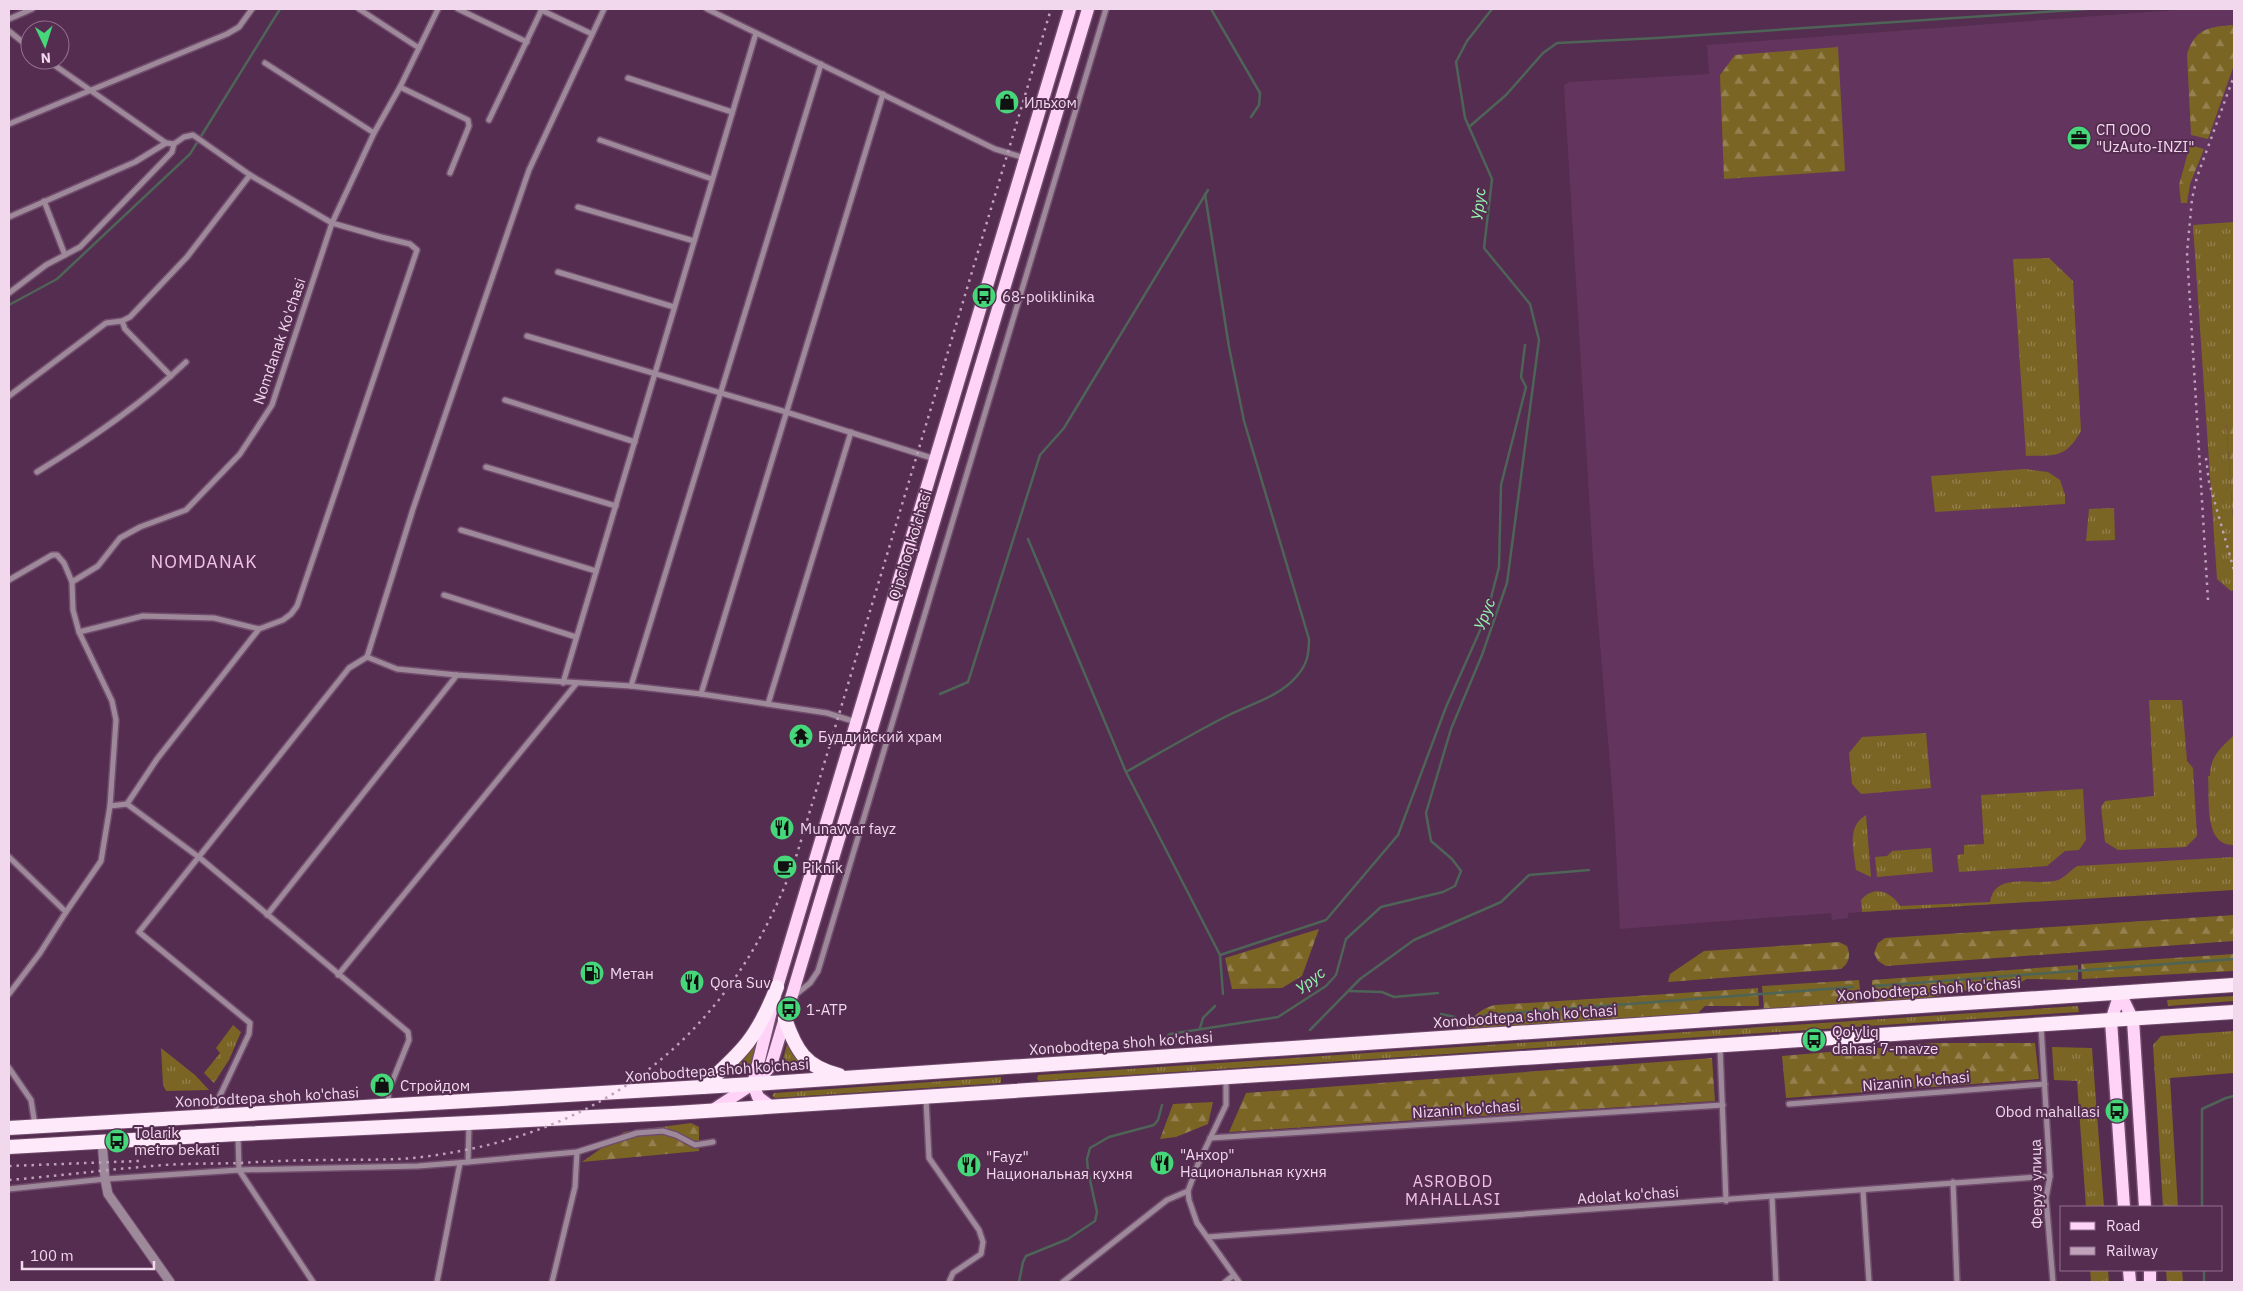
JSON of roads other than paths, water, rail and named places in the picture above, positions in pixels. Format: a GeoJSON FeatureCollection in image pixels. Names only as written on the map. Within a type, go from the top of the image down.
{"type":"FeatureCollection","features":[{"type":"Feature","properties":{"kind":"highway","name":"Xonobodtepa shoh ko'chasi"},"geometry":{"type":"LineString","coordinates":[[9,1128],[753,1084],[2234,985]]}},
{"type":"Feature","properties":{"kind":"highway"},"geometry":{"type":"LineString","coordinates":[[707,1086],[752,1040],[766,1015],[777,987]]}},
{"type":"Feature","properties":{"kind":"highway"},"geometry":{"type":"LineString","coordinates":[[9,1147],[713,1110],[2134,1020],[2234,1012]]}},
{"type":"Feature","properties":{"kind":"highway"},"geometry":{"type":"LineString","coordinates":[[785,1019],[795,1046],[808,1062],[827,1072],[849,1077]]}},
{"type":"Feature","properties":{"kind":"highway"},"geometry":{"type":"LineString","coordinates":[[1030,1065],[1024,1071],[1022,1078],[1024,1085],[1030,1089]]}},
{"type":"Feature","properties":{"kind":"main road","name":"Qipchoq ko'chasi"},"geometry":{"type":"LineString","coordinates":[[753,1084],[777,987],[1070,9]]}},
{"type":"Feature","properties":{"kind":"main road","name":"Qipchoq ko'chasi"},"geometry":{"type":"LineString","coordinates":[[713,1110],[764,1076],[772,1065],[1088,9]]}},
{"type":"Feature","properties":{"kind":"main road"},"geometry":{"type":"LineString","coordinates":[[852,739],[868,743]]}},
{"type":"Feature","properties":{"kind":"main road"},"geometry":{"type":"LineString","coordinates":[[2120,993],[2134,1020],[2145,1206]]}},
{"type":"Feature","properties":{"kind":"main road"},"geometry":{"type":"LineString","coordinates":[[2120,993],[2111,1021],[2124,1206]]}},
{"type":"Feature","properties":{"kind":"main road"},"geometry":{"type":"LineString","coordinates":[[753,1084],[758,1097],[770,1106]]}},
{"type":"Feature","properties":{"kind":"main road"},"geometry":{"type":"LineString","coordinates":[[707,1086],[713,1110]]}},
{"type":"Feature","properties":{"kind":"street"},"geometry":{"type":"LineString","coordinates":[[9,19],[32,9]]}},
{"type":"Feature","properties":{"kind":"street"},"geometry":{"type":"LineString","coordinates":[[9,124],[227,34],[239,26],[252,9]]}},
{"type":"Feature","properties":{"kind":"street"},"geometry":{"type":"LineString","coordinates":[[358,9],[419,48]]}},
{"type":"Feature","properties":{"kind":"street","name":"Nomdanak Ko'chasi"},"geometry":{"type":"LineString","coordinates":[[72,582],[98,566],[120,538],[140,527],[186,510],[240,454],[272,405],[332,223],[374,133],[400,87],[438,9]]}},
{"type":"Feature","properties":{"kind":"street"},"geometry":{"type":"LineString","coordinates":[[458,9],[527,42]]}},
{"type":"Feature","properties":{"kind":"street"},"geometry":{"type":"LineString","coordinates":[[216,1116],[216,1104],[249,1034],[250,1023],[139,932],[200,858],[349,668],[367,658],[413,509],[529,170],[604,9]]}},
{"type":"Feature","properties":{"kind":"street"},"geometry":{"type":"LineString","coordinates":[[706,9],[995,149],[1025,159]]}},
{"type":"Feature","properties":{"kind":"street"},"geometry":{"type":"LineString","coordinates":[[792,998],[807,987],[818,971],[1106,9]]}},
{"type":"Feature","properties":{"kind":"street"},"geometry":{"type":"LineString","coordinates":[[489,120],[542,10],[592,34]]}},
{"type":"Feature","properties":{"kind":"street"},"geometry":{"type":"LineString","coordinates":[[9,31],[20,40]]}},
{"type":"Feature","properties":{"kind":"street"},"geometry":{"type":"LineString","coordinates":[[563,683],[756,33]]}},
{"type":"Feature","properties":{"kind":"street"},"geometry":{"type":"LineString","coordinates":[[265,62],[374,133]]}},
{"type":"Feature","properties":{"kind":"street"},"geometry":{"type":"LineString","coordinates":[[631,686],[821,64]]}},
{"type":"Feature","properties":{"kind":"street"},"geometry":{"type":"LineString","coordinates":[[61,70],[166,143],[174,144],[188,135],[198,139],[250,175],[332,223],[410,244],[415,246],[417,254],[297,606],[283,620],[259,629],[157,760],[127,804]]}},
{"type":"Feature","properties":{"kind":"street"},"geometry":{"type":"LineString","coordinates":[[628,78],[732,112]]}},
{"type":"Feature","properties":{"kind":"street"},"geometry":{"type":"LineString","coordinates":[[400,87],[468,120],[469,126],[450,173]]}},
{"type":"Feature","properties":{"kind":"street"},"geometry":{"type":"LineString","coordinates":[[701,694],[884,94]]}},
{"type":"Feature","properties":{"kind":"street"},"geometry":{"type":"LineString","coordinates":[[600,140],[712,179]]}},
{"type":"Feature","properties":{"kind":"street"},"geometry":{"type":"LineString","coordinates":[[9,217],[135,162],[166,143]]}},
{"type":"Feature","properties":{"kind":"street"},"geometry":{"type":"LineString","coordinates":[[9,293],[46,265],[80,246],[172,152],[174,144]]}},
{"type":"Feature","properties":{"kind":"street"},"geometry":{"type":"LineString","coordinates":[[9,396],[106,322],[122,321],[130,317],[187,257],[250,175]]}},
{"type":"Feature","properties":{"kind":"street"},"geometry":{"type":"LineString","coordinates":[[44,202],[65,255]]}},
{"type":"Feature","properties":{"kind":"street"},"geometry":{"type":"LineString","coordinates":[[578,207],[694,241]]}},
{"type":"Feature","properties":{"kind":"street"},"geometry":{"type":"LineString","coordinates":[[558,272],[674,307]]}},
{"type":"Feature","properties":{"kind":"street"},"geometry":{"type":"LineString","coordinates":[[122,321],[125,330],[171,376]]}},
{"type":"Feature","properties":{"kind":"street"},"geometry":{"type":"LineString","coordinates":[[527,336],[786,412],[935,459]]}},
{"type":"Feature","properties":{"kind":"street"},"geometry":{"type":"LineString","coordinates":[[36,472],[88,440],[171,376],[186,362]]}},
{"type":"Feature","properties":{"kind":"street"},"geometry":{"type":"LineString","coordinates":[[504,400],[635,442]]}},
{"type":"Feature","properties":{"kind":"street"},"geometry":{"type":"LineString","coordinates":[[768,704],[851,432]]}},
{"type":"Feature","properties":{"kind":"street"},"geometry":{"type":"LineString","coordinates":[[486,467],[616,506]]}},
{"type":"Feature","properties":{"kind":"street"},"geometry":{"type":"LineString","coordinates":[[461,530],[596,571]]}},
{"type":"Feature","properties":{"kind":"street"},"geometry":{"type":"LineString","coordinates":[[9,580],[52,555],[57,555],[64,563],[72,582],[73,610],[79,632],[112,701],[116,720],[110,806],[101,861],[40,954],[9,994]]}},
{"type":"Feature","properties":{"kind":"street"},"geometry":{"type":"LineString","coordinates":[[444,595],[576,638]]}},
{"type":"Feature","properties":{"kind":"street"},"geometry":{"type":"LineString","coordinates":[[79,632],[143,616],[214,618],[259,629]]}},
{"type":"Feature","properties":{"kind":"street"},"geometry":{"type":"LineString","coordinates":[[367,658],[397,669],[576,684],[631,686],[701,694],[827,713],[856,722]]}},
{"type":"Feature","properties":{"kind":"street"},"geometry":{"type":"LineString","coordinates":[[267,915],[457,675]]}},
{"type":"Feature","properties":{"kind":"street"},"geometry":{"type":"LineString","coordinates":[[338,975],[576,684]]}},
{"type":"Feature","properties":{"kind":"street"},"geometry":{"type":"LineString","coordinates":[[110,806],[127,804],[200,858],[408,1032],[409,1040],[388,1092],[388,1106]]}},
{"type":"Feature","properties":{"kind":"street"},"geometry":{"type":"LineString","coordinates":[[9,857],[66,912]]}},
{"type":"Feature","properties":{"kind":"street","name":"Феруз улица"},"geometry":{"type":"LineString","coordinates":[[2041,1025],[2050,1176],[2046,1198],[2053,1282]]}},
{"type":"Feature","properties":{"kind":"street"},"geometry":{"type":"LineString","coordinates":[[1720,1046],[1726,1201]]}},
{"type":"Feature","properties":{"kind":"street"},"geometry":{"type":"LineString","coordinates":[[9,1068],[31,1100],[35,1127]]}},
{"type":"Feature","properties":{"kind":"street"},"geometry":{"type":"LineString","coordinates":[[1226,1078],[1226,1105],[1188,1191],[1193,1216],[1239,1282]]}},
{"type":"Feature","properties":{"kind":"street","name":"Nizanin ko'chasi"},"geometry":{"type":"LineString","coordinates":[[1789,1104],[2046,1084]]}},
{"type":"Feature","properties":{"kind":"street"},"geometry":{"type":"LineString","coordinates":[[926,1096],[929,1158],[982,1236],[981,1254],[953,1274],[949,1282]]}},
{"type":"Feature","properties":{"kind":"street","name":"Nizanin ko'chasi"},"geometry":{"type":"LineString","coordinates":[[1210,1138],[1723,1104]]}},
{"type":"Feature","properties":{"kind":"street"},"geometry":{"type":"LineString","coordinates":[[468,1162],[469,1122]]}},
{"type":"Feature","properties":{"kind":"street"},"geometry":{"type":"LineString","coordinates":[[9,1189],[104,1179],[239,1170],[460,1163],[577,1152],[637,1133],[663,1131],[676,1135],[695,1145],[713,1142]]}},
{"type":"Feature","properties":{"kind":"street"},"geometry":{"type":"LineString","coordinates":[[238,1134],[239,1170],[313,1282]]}},
{"type":"Feature","properties":{"kind":"street"},"geometry":{"type":"LineString","coordinates":[[102,1141],[104,1179],[108,1194],[170,1282]]}},
{"type":"Feature","properties":{"kind":"street"},"geometry":{"type":"LineString","coordinates":[[552,1282],[572,1202],[578,1165],[577,1152]]}},
{"type":"Feature","properties":{"kind":"street"},"geometry":{"type":"LineString","coordinates":[[438,1282],[460,1163]]}},
{"type":"Feature","properties":{"kind":"street","name":"Adolat ko'chasi"},"geometry":{"type":"LineString","coordinates":[[1208,1237],[1772,1198],[1953,1182],[2050,1176]]}},
{"type":"Feature","properties":{"kind":"street"},"geometry":{"type":"LineString","coordinates":[[1953,1182],[1957,1282]]}},
{"type":"Feature","properties":{"kind":"street"},"geometry":{"type":"LineString","coordinates":[[1063,1282],[1167,1200],[1188,1191]]}},
{"type":"Feature","properties":{"kind":"street"},"geometry":{"type":"LineString","coordinates":[[1863,1191],[1869,1282]]}},
{"type":"Feature","properties":{"kind":"street"},"geometry":{"type":"LineString","coordinates":[[1772,1198],[1776,1282]]}},
{"type":"Feature","properties":{"kind":"street"},"geometry":{"type":"LineString","coordinates":[[1225,1282],[1234,1275]]}},
{"type":"Feature","properties":{"kind":"waterway"},"geometry":{"type":"LineString","coordinates":[[9,305],[57,279],[190,154],[280,9]]}},
{"type":"Feature","properties":{"kind":"waterway"},"geometry":{"type":"LineString","coordinates":[[1211,9],[1260,93],[1259,105],[1251,117]]}},
{"type":"Feature","properties":{"kind":"waterway","name":"Урус"},"geometry":{"type":"LineString","coordinates":[[1162,1042],[1170,1034],[1278,1017],[1326,986],[1336,975],[1346,939],[1381,907],[1443,892],[1455,886],[1461,871],[1452,859],[1431,841],[1426,813],[1451,729],[1482,655],[1507,583],[1539,340],[1530,304],[1484,248],[1492,179],[1465,118],[1456,62],[1467,41],[1492,9]]}},
{"type":"Feature","properties":{"kind":"waterway"},"geometry":{"type":"LineString","coordinates":[[1469,127],[1506,95],[1543,53],[1557,43],[2088,9]]}},
{"type":"Feature","properties":{"kind":"waterway"},"geometry":{"type":"LineString","coordinates":[[940,694],[968,682],[1040,455],[1064,428],[1208,190]]}},
{"type":"Feature","properties":{"kind":"waterway"},"geometry":{"type":"LineString","coordinates":[[1126,772],[1211,724],[1271,696],[1289,684],[1300,673],[1307,660],[1309,650],[1309,639],[1244,421],[1229,347],[1205,194]]}},
{"type":"Feature","properties":{"kind":"waterway"},"geometry":{"type":"LineString","coordinates":[[1220,955],[1326,920],[1398,835],[1446,707],[1486,617],[1499,567],[1501,485],[1526,387],[1521,377],[1525,345]]}},
{"type":"Feature","properties":{"kind":"waterway"},"geometry":{"type":"LineString","coordinates":[[1028,539],[1126,772],[1220,955],[1223,994]]}},
{"type":"Feature","properties":{"kind":"waterway"},"geometry":{"type":"LineString","coordinates":[[1310,1030],[1360,979],[1414,940],[1501,902],[1529,875],[1589,870]]}},
{"type":"Feature","properties":{"kind":"waterway"},"geometry":{"type":"LineString","coordinates":[[1875,986],[2234,959]]}},
{"type":"Feature","properties":{"kind":"waterway"},"geometry":{"type":"LineString","coordinates":[[1485,1015],[1853,987]]}},
{"type":"Feature","properties":{"kind":"waterway"},"geometry":{"type":"LineString","coordinates":[[1349,991],[1382,992],[1394,997],[1438,993]]}},
{"type":"Feature","properties":{"kind":"waterway"},"geometry":{"type":"LineString","coordinates":[[1200,1028],[1203,1018],[1215,1006]]}},
{"type":"Feature","properties":{"kind":"waterway"},"geometry":{"type":"LineString","coordinates":[[1441,1014],[1455,1017]]}},
{"type":"Feature","properties":{"kind":"waterway"},"geometry":{"type":"LineString","coordinates":[[2202,1206],[2202,1109],[2234,1096]]}},
{"type":"Feature","properties":{"kind":"waterway","name":"Урус"},"geometry":{"type":"LineString","coordinates":[[1019,1282],[1026,1256],[1068,1239],[1095,1221],[1097,1212],[1087,1159],[1090,1148],[1109,1137],[1154,1125],[1158,1120],[1162,1105]]}},
{"type":"Feature","properties":{"kind":"waterway"},"geometry":{"type":"LineString","coordinates":[[2204,1271],[2204,1282]]}},
{"type":"Feature","properties":{"kind":"railway"},"geometry":{"type":"LineString","coordinates":[[9,1180],[174,1164],[410,1158],[489,1145],[551,1125],[606,1098],[656,1063],[700,1022],[739,973],[771,917],[797,854],[1051,9]]}},
{"type":"Feature","properties":{"kind":"railway"},"geometry":{"type":"LineString","coordinates":[[2208,600],[2187,253],[2192,199],[2197,177],[2234,76]]}},
{"type":"Feature","properties":{"kind":"railway"},"geometry":{"type":"LineString","coordinates":[[2206,458],[2209,482],[2234,570]]}},
{"type":"Feature","properties":{"kind":"railway"},"geometry":{"type":"LineString","coordinates":[[9,1166],[139,1161]]}},
{"type":"Feature","properties":{"kind":"place","name":"Ильхом"},"geometry":{"type":"Point","coordinates":[1007,102]}},
{"type":"Feature","properties":{"kind":"place","name":"СП ООО \"UzAuto-INZI\""},"geometry":{"type":"Point","coordinates":[2079,138]}},
{"type":"Feature","properties":{"kind":"place","name":"68-poliklinika"},"geometry":{"type":"Point","coordinates":[984,296]}},
{"type":"Feature","properties":{"kind":"place","name":"Буддийский храм"},"geometry":{"type":"Point","coordinates":[801,736]}},
{"type":"Feature","properties":{"kind":"place","name":"Munavvar fayz"},"geometry":{"type":"Point","coordinates":[782,828]}},
{"type":"Feature","properties":{"kind":"place","name":"Piknik"},"geometry":{"type":"Point","coordinates":[785,867]}},
{"type":"Feature","properties":{"kind":"place","name":"Метан"},"geometry":{"type":"Point","coordinates":[592,973]}},
{"type":"Feature","properties":{"kind":"place","name":"Qora Suv"},"geometry":{"type":"Point","coordinates":[692,982]}},
{"type":"Feature","properties":{"kind":"place","name":"1-ATP"},"geometry":{"type":"Point","coordinates":[789,1009]}},
{"type":"Feature","properties":{"kind":"place","name":"Qo'yliq dahasi 7-mavze"},"geometry":{"type":"Point","coordinates":[1814,1040]}},
{"type":"Feature","properties":{"kind":"place","name":"Стройдом"},"geometry":{"type":"Point","coordinates":[382,1085]}},
{"type":"Feature","properties":{"kind":"place","name":"Obod mahallasi"},"geometry":{"type":"Point","coordinates":[2117,1111]}},
{"type":"Feature","properties":{"kind":"place","name":"Tolarik metro bekati"},"geometry":{"type":"Point","coordinates":[117,1141]}},
{"type":"Feature","properties":{"kind":"place","name":"\"Анхор\" Национальная кухня"},"geometry":{"type":"Point","coordinates":[1162,1163]}},
{"type":"Feature","properties":{"kind":"place","name":"\"Fayz\" Национальная кухня"},"geometry":{"type":"Point","coordinates":[969,1165]}},
{"type":"Feature","properties":{"kind":"district","name":"NOMDANAK"},"geometry":{"type":"Point","coordinates":[204,561]}},
{"type":"Feature","properties":{"kind":"district","name":"ASROBOD MAHALLASI"},"geometry":{"type":"Point","coordinates":[1453,1190]}}]}
